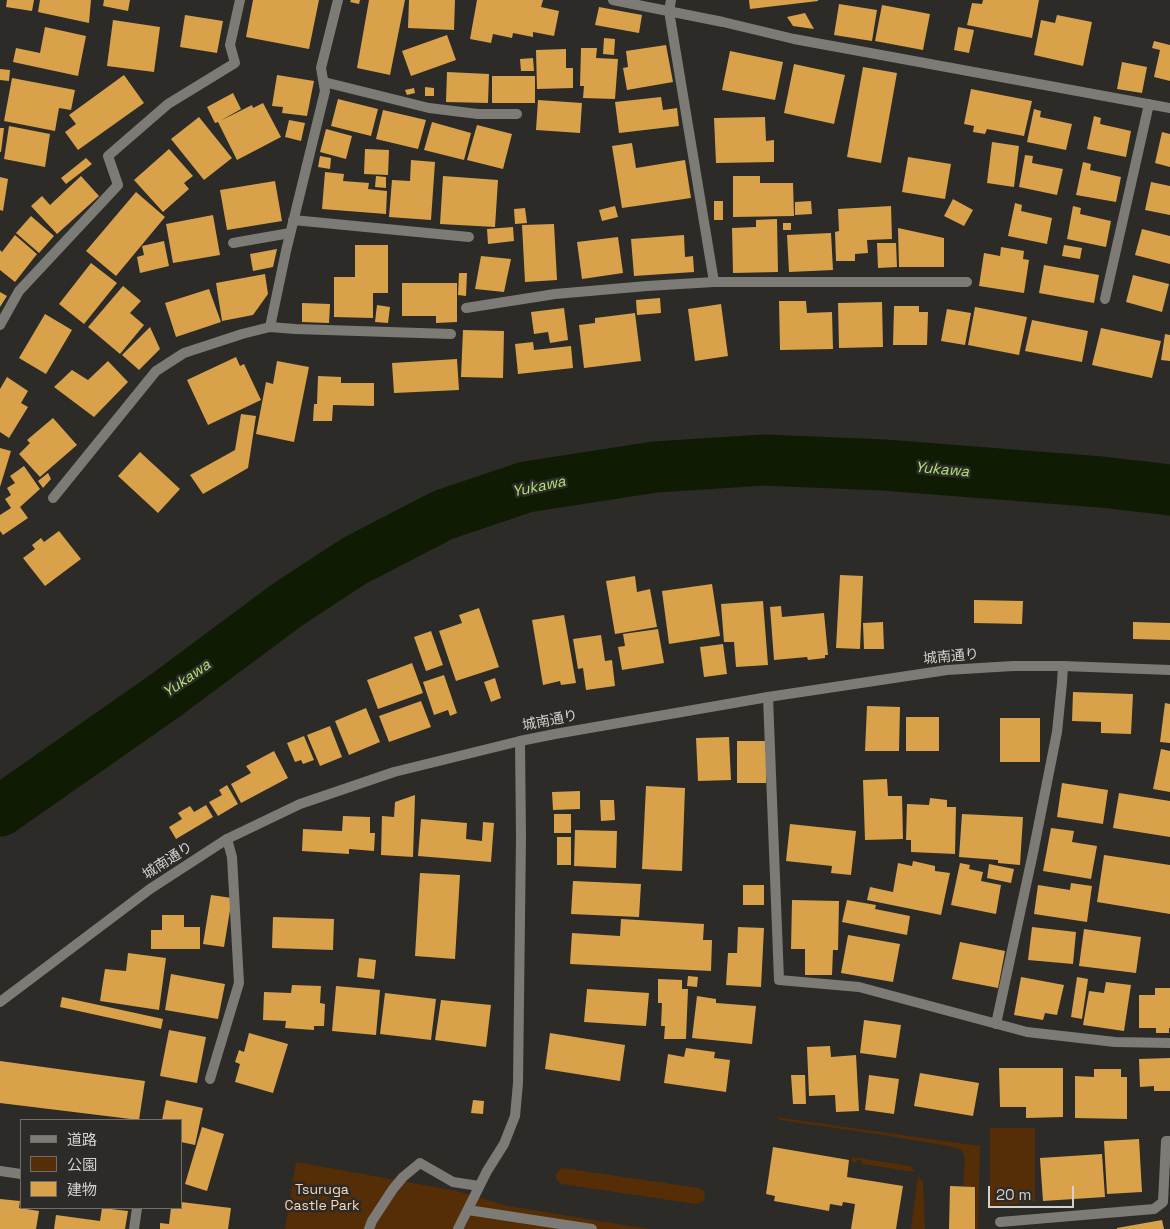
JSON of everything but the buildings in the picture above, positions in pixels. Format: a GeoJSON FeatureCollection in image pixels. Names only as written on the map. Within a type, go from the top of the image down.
{"type":"FeatureCollection","features":[{"type":"Feature","properties":{"kind":"street"},"geometry":{"type":"LineString","coordinates":[[0,325],[19,291],[118,185],[108,156],[168,104],[235,63],[230,45],[240,0]]}},
{"type":"Feature","properties":{"kind":"street"},"geometry":{"type":"LineString","coordinates":[[270,327],[293,220],[325,90],[321,68],[338,0]]}},
{"type":"Feature","properties":{"kind":"street"},"geometry":{"type":"LineString","coordinates":[[613,0],[723,22],[794,39],[1170,108]]}},
{"type":"Feature","properties":{"kind":"street"},"geometry":{"type":"LineString","coordinates":[[671,0],[669,11],[714,282]]}},
{"type":"Feature","properties":{"kind":"street"},"geometry":{"type":"LineString","coordinates":[[324,82],[429,108],[478,114],[517,114]]}},
{"type":"Feature","properties":{"kind":"street"},"geometry":{"type":"LineString","coordinates":[[1105,299],[1149,104]]}},
{"type":"Feature","properties":{"kind":"street"},"geometry":{"type":"LineString","coordinates":[[293,220],[469,237]]}},
{"type":"Feature","properties":{"kind":"street"},"geometry":{"type":"LineString","coordinates":[[233,243],[290,233]]}},
{"type":"Feature","properties":{"kind":"street"},"geometry":{"type":"LineString","coordinates":[[466,308],[555,294],[714,282],[967,282]]}},
{"type":"Feature","properties":{"kind":"street"},"geometry":{"type":"LineString","coordinates":[[53,498],[156,371],[184,353],[270,327],[452,334]]}},
{"type":"Feature","properties":{"kind":"street","name":"城南通り"},"geometry":{"type":"LineString","coordinates":[[0,1002],[150,889],[227,840],[300,804],[394,772],[520,741],[768,697],[947,670],[1013,666],[1063,666],[1170,670]]}},
{"type":"Feature","properties":{"kind":"street"},"geometry":{"type":"LineString","coordinates":[[996,1024],[1055,741],[1063,666]]}},
{"type":"Feature","properties":{"kind":"street"},"geometry":{"type":"LineString","coordinates":[[768,697],[779,980],[858,987],[1027,1032],[1115,1042],[1170,1043]]}},
{"type":"Feature","properties":{"kind":"street"},"geometry":{"type":"LineString","coordinates":[[458,1229],[479,1186],[504,1144],[515,1116],[518,1083],[521,837],[520,741]]}},
{"type":"Feature","properties":{"kind":"street"},"geometry":{"type":"LineString","coordinates":[[210,1079],[239,983],[232,857],[227,840]]}},
{"type":"Feature","properties":{"kind":"street"},"geometry":{"type":"LineString","coordinates":[[1000,1222],[1154,1209],[1163,1202],[1166,1141],[1170,1141]]}},
{"type":"Feature","properties":{"kind":"street"},"geometry":{"type":"LineString","coordinates":[[369,1229],[372,1221],[393,1189],[403,1177],[420,1163],[453,1182],[479,1186]]}},
{"type":"Feature","properties":{"kind":"street"},"geometry":{"type":"LineString","coordinates":[[0,1171],[20,1174]]}},
{"type":"Feature","properties":{"kind":"street"},"geometry":{"type":"LineString","coordinates":[[134,1229],[137,1209]]}},
{"type":"Feature","properties":{"kind":"street"},"geometry":{"type":"LineString","coordinates":[[468,1210],[592,1229]]}},
{"type":"Feature","properties":{"kind":"green space"},"geometry":{"type":"Polygon","coordinates":[[[775,1117],[980,1146],[978,1229],[975,1229],[976,1187],[963,1186],[965,1158],[961,1149],[780,1120],[775,1117]]]}},
{"type":"Feature","properties":{"kind":"green space"},"geometry":{"type":"Polygon","coordinates":[[[990,1128],[1035,1128],[1035,1202],[990,1206],[990,1128]]]}},
{"type":"Feature","properties":{"kind":"green space"},"geometry":{"type":"Polygon","coordinates":[[[852,1157],[910,1166],[915,1172],[862,1164],[862,1161],[857,1160],[856,1163],[851,1162],[852,1157]]]}},
{"type":"Feature","properties":{"kind":"green space","name":"Tsuruga Castle Park"},"geometry":{"type":"Polygon","coordinates":[[[296,1162],[457,1191],[508,1206],[649,1229],[285,1229],[296,1162]]]}},
{"type":"Feature","properties":{"kind":"green space"},"geometry":{"type":"Polygon","coordinates":[[[563,1168],[699,1188],[704,1191],[705,1197],[702,1202],[696,1204],[561,1184],[556,1179],[556,1175],[563,1168]]]}},
{"type":"Feature","properties":{"kind":"green space"},"geometry":{"type":"Polygon","coordinates":[[[918,1176],[923,1182],[925,1229],[911,1229],[918,1176]]]}},
{"type":"Feature","properties":{"kind":"waterway","name":"Yukawa"},"geometry":{"type":"LineString","coordinates":[[0,811],[166,695],[287,605],[354,561],[443,515],[526,487],[655,467],[764,460],[884,465],[1101,482],[1170,490]]}}]}
